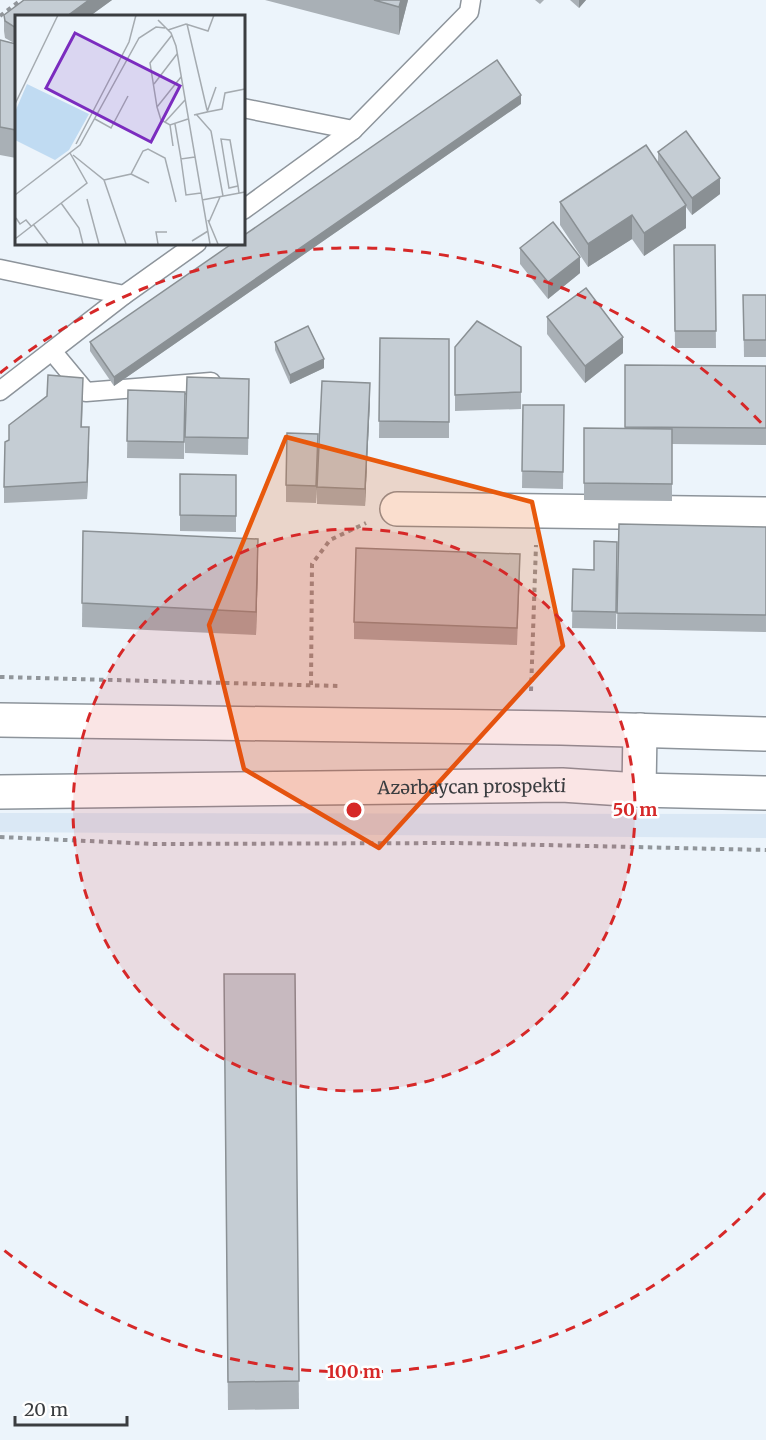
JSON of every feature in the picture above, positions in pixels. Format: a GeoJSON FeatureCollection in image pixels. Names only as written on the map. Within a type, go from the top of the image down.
{"type":"FeatureCollection","features":[{"type":"Feature","properties":{"kind":"main road"},"geometry":{"type":"LineString","coordinates":[[397,509],[766,514]]}},
{"type":"Feature","properties":{"kind":"main road"},"geometry":{"type":"LineString","coordinates":[[0,720],[766,734]]}},
{"type":"Feature","properties":{"kind":"main road"},"geometry":{"type":"LineString","coordinates":[[639,790],[640,730]]}},
{"type":"Feature","properties":{"kind":"main road","name":"Azərbaycan prospekti"},"geometry":{"type":"LineString","coordinates":[[0,792],[562,785],[639,790],[766,793]]}},
{"type":"Feature","properties":{"kind":"lane"},"geometry":{"type":"LineString","coordinates":[[244,209],[353,130],[469,12],[471,0]]}},
{"type":"Feature","properties":{"kind":"lane"},"geometry":{"type":"LineString","coordinates":[[244,108],[353,130]]}},
{"type":"Feature","properties":{"kind":"lane"},"geometry":{"type":"LineString","coordinates":[[0,391],[196,244]]}},
{"type":"Feature","properties":{"kind":"lane"},"geometry":{"type":"LineString","coordinates":[[0,269],[124,296]]}},
{"type":"Feature","properties":{"kind":"lane"},"geometry":{"type":"LineString","coordinates":[[52,351],[86,392],[225,381]]}},
{"type":"Feature","properties":{"kind":"path"},"geometry":{"type":"LineString","coordinates":[[0,15],[21,0]]}},
{"type":"Feature","properties":{"kind":"path"},"geometry":{"type":"LineString","coordinates":[[311,685],[312,564],[330,540],[397,509]]}},
{"type":"Feature","properties":{"kind":"path"},"geometry":{"type":"LineString","coordinates":[[531,692],[537,511]]}},
{"type":"Feature","properties":{"kind":"path"},"geometry":{"type":"LineString","coordinates":[[0,837],[153,844],[458,843],[766,850]]}},
{"type":"Feature","properties":{"kind":"highlighted area"},"geometry":{"type":"Polygon","coordinates":[[[286,437],[532,502],[563,646],[379,848],[244,769],[209,625],[286,437]]]}},
{"type":"Feature","properties":{"kind":"shaded area"},"geometry":{"type":"Polygon","coordinates":[[[0,813],[766,814],[766,838],[0,832],[0,813]]]}},
{"type":"Feature","properties":{"kind":"building"},"geometry":{"type":"Polygon","coordinates":[[[24,0],[89,0],[68,15],[15,15],[15,27],[5,21],[4,15],[24,0]]]}},
{"type":"Feature","properties":{"kind":"building"},"geometry":{"type":"Polygon","coordinates":[[[374,0],[401,0],[399,7],[374,0]]]}},
{"type":"Feature","properties":{"kind":"building"},"geometry":{"type":"Polygon","coordinates":[[[0,40],[15,44],[15,130],[0,127],[0,40]]]}},
{"type":"Feature","properties":{"kind":"building"},"geometry":{"type":"Polygon","coordinates":[[[497,60],[521,95],[114,377],[90,342],[232,244],[244,244],[244,235],[497,60]]]}},
{"type":"Feature","properties":{"kind":"building"},"geometry":{"type":"Polygon","coordinates":[[[686,131],[720,178],[692,198],[658,152],[686,131]]]}},
{"type":"Feature","properties":{"kind":"building"},"geometry":{"type":"Polygon","coordinates":[[[646,145],[686,205],[644,233],[632,215],[588,244],[560,202],[646,145]]]}},
{"type":"Feature","properties":{"kind":"building"},"geometry":{"type":"Polygon","coordinates":[[[553,222],[580,257],[548,282],[520,248],[553,222]]]}},
{"type":"Feature","properties":{"kind":"building"},"geometry":{"type":"Polygon","coordinates":[[[674,245],[715,245],[716,331],[675,331],[674,245]]]}},
{"type":"Feature","properties":{"kind":"building"},"geometry":{"type":"Polygon","coordinates":[[[586,288],[623,337],[585,366],[547,317],[586,288]]]}},
{"type":"Feature","properties":{"kind":"building"},"geometry":{"type":"Polygon","coordinates":[[[743,295],[766,295],[766,340],[744,340],[743,295]]]}},
{"type":"Feature","properties":{"kind":"building"},"geometry":{"type":"Polygon","coordinates":[[[477,321],[521,347],[521,392],[455,395],[455,347],[477,321]]]}},
{"type":"Feature","properties":{"kind":"building"},"geometry":{"type":"Polygon","coordinates":[[[308,326],[324,359],[290,375],[275,342],[308,326]]]}},
{"type":"Feature","properties":{"kind":"building"},"geometry":{"type":"Polygon","coordinates":[[[380,338],[449,339],[449,422],[379,421],[380,338]]]}},
{"type":"Feature","properties":{"kind":"building"},"geometry":{"type":"Polygon","coordinates":[[[625,365],[766,366],[766,428],[625,427],[625,365]]]}},
{"type":"Feature","properties":{"kind":"building"},"geometry":{"type":"Polygon","coordinates":[[[48,375],[83,378],[81,427],[89,427],[87,482],[4,487],[5,442],[9,440],[9,425],[47,396],[48,375]]]}},
{"type":"Feature","properties":{"kind":"building"},"geometry":{"type":"Polygon","coordinates":[[[187,377],[249,379],[248,438],[185,437],[187,377]]]}},
{"type":"Feature","properties":{"kind":"building"},"geometry":{"type":"Polygon","coordinates":[[[322,381],[370,383],[365,489],[317,487],[322,381]]]}},
{"type":"Feature","properties":{"kind":"building"},"geometry":{"type":"Polygon","coordinates":[[[128,390],[185,392],[184,442],[127,441],[128,390]]]}},
{"type":"Feature","properties":{"kind":"building"},"geometry":{"type":"Polygon","coordinates":[[[523,405],[564,405],[563,472],[522,471],[523,405]]]}},
{"type":"Feature","properties":{"kind":"building"},"geometry":{"type":"Polygon","coordinates":[[[584,428],[672,429],[672,484],[584,483],[584,428]]]}},
{"type":"Feature","properties":{"kind":"building"},"geometry":{"type":"Polygon","coordinates":[[[287,433],[318,434],[316,486],[286,485],[287,433]]]}},
{"type":"Feature","properties":{"kind":"building"},"geometry":{"type":"Polygon","coordinates":[[[180,474],[236,475],[236,516],[180,515],[180,474]]]}},
{"type":"Feature","properties":{"kind":"building"},"geometry":{"type":"Polygon","coordinates":[[[619,524],[766,527],[766,615],[617,613],[619,524]]]}},
{"type":"Feature","properties":{"kind":"building"},"geometry":{"type":"Polygon","coordinates":[[[83,531],[258,539],[256,612],[82,603],[83,531]]]}},
{"type":"Feature","properties":{"kind":"building"},"geometry":{"type":"Polygon","coordinates":[[[594,541],[617,542],[616,612],[572,611],[573,569],[594,570],[594,541]]]}},
{"type":"Feature","properties":{"kind":"building"},"geometry":{"type":"Polygon","coordinates":[[[356,548],[520,554],[517,628],[354,622],[356,548]]]}},
{"type":"Feature","properties":{"kind":"building"},"geometry":{"type":"Polygon","coordinates":[[[224,974],[295,974],[299,1381],[228,1382],[224,974]]]}}]}
